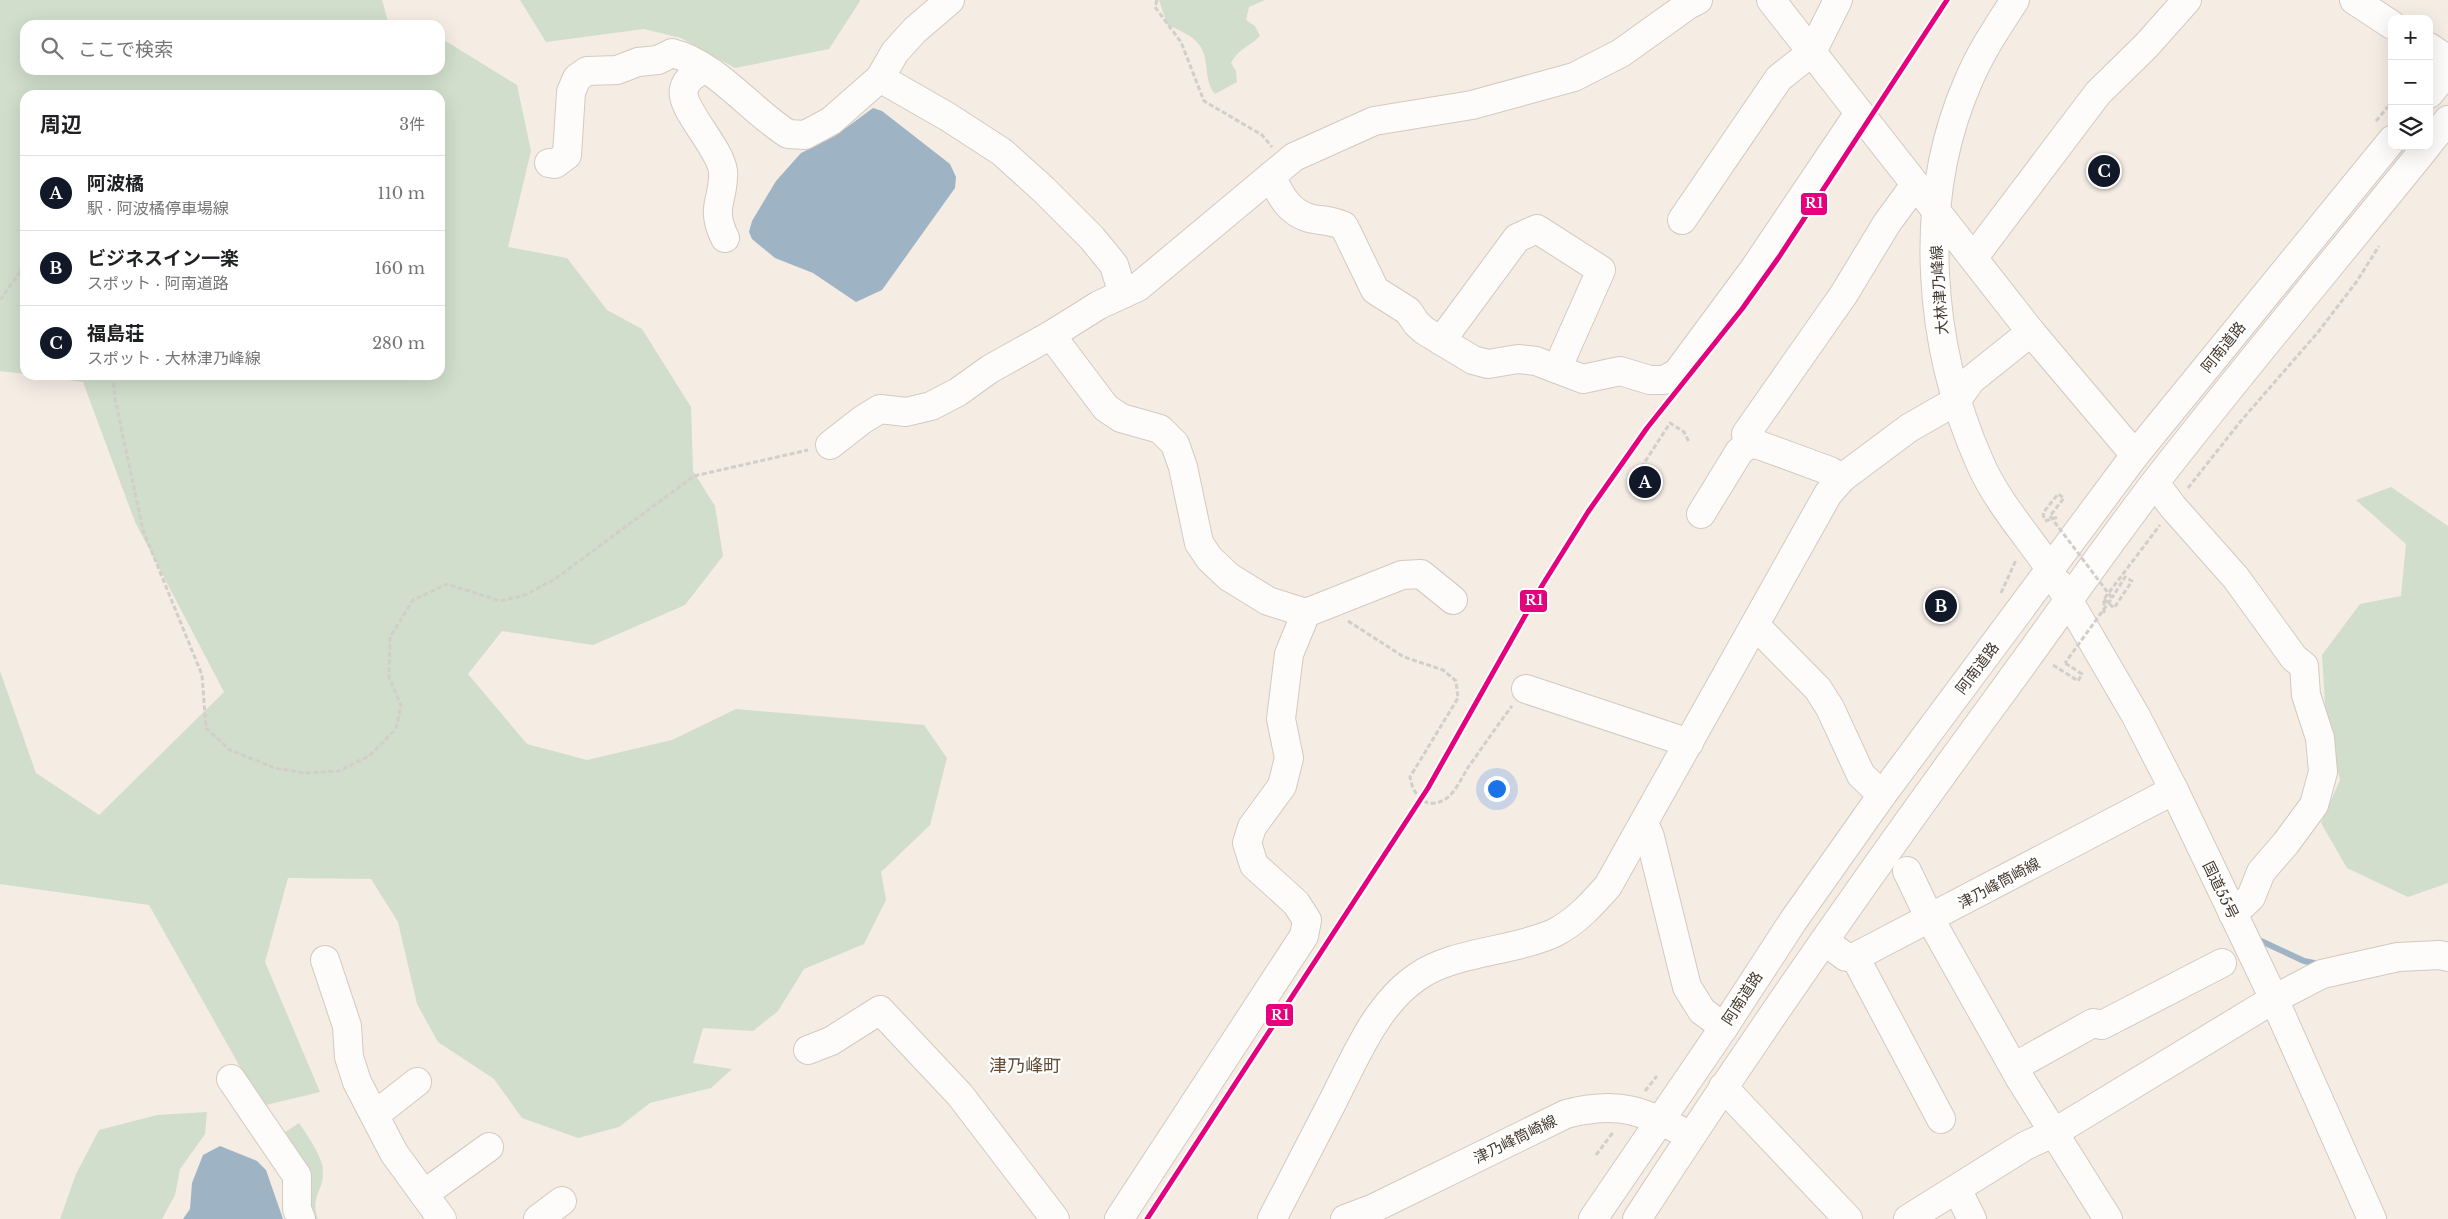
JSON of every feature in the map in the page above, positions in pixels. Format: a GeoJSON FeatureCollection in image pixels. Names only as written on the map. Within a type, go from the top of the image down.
{"type":"FeatureCollection","features":[{"type":"Feature","properties":{"kind":"main road"},"geometry":{"type":"LineString","coordinates":[[549,164],[555,164],[567,155],[571,92],[577,78],[587,71],[618,70],[638,62],[658,60],[672,53],[706,68],[788,134],[805,135],[831,121],[880,78],[895,52],[915,30],[950,0]]}},
{"type":"Feature","properties":{"kind":"main road"},"geometry":{"type":"LineString","coordinates":[[1771,0],[2031,332],[2135,455]]}},
{"type":"Feature","properties":{"kind":"main road"},"geometry":{"type":"LineString","coordinates":[[1682,220],[1779,78],[1812,52],[1838,0]]}},
{"type":"Feature","properties":{"kind":"main road","name":"大林津乃峰線"},"geometry":{"type":"LineString","coordinates":[[2015,0],[2000,22],[1968,82],[1950,134],[1936,212],[1939,322],[1956,401],[1980,464],[2000,498],[2051,570]]}},
{"type":"Feature","properties":{"kind":"main road"},"geometry":{"type":"LineString","coordinates":[[1974,257],[2098,93],[2146,46],[2187,0]]}},
{"type":"Feature","properties":{"kind":"main road"},"geometry":{"type":"LineString","coordinates":[[2354,0],[2388,22]]}},
{"type":"Feature","properties":{"kind":"main road"},"geometry":{"type":"LineString","coordinates":[[830,445],[862,420],[880,409],[906,412],[932,406],[958,392],[990,368],[1051,335],[1099,304],[1138,287],[1294,157],[1374,121],[1472,105],[1574,78],[1621,53],[1690,2]]}},
{"type":"Feature","properties":{"kind":"main road"},"geometry":{"type":"LineString","coordinates":[[2433,50],[2448,60]]}},
{"type":"Feature","properties":{"kind":"main road"},"geometry":{"type":"LineString","coordinates":[[706,68],[687,80],[683,90],[686,103],[720,160],[723,172],[717,209],[718,225],[725,238]]}},
{"type":"Feature","properties":{"kind":"main road"},"geometry":{"type":"LineString","coordinates":[[2433,89],[2448,71]]}},
{"type":"Feature","properties":{"kind":"main road"},"geometry":{"type":"LineString","coordinates":[[880,78],[948,116],[1002,152],[1043,189],[1092,238],[1114,265],[1124,294]]}},
{"type":"Feature","properties":{"kind":"main road"},"geometry":{"type":"LineString","coordinates":[[1279,170],[1283,200],[1293,210],[1309,218],[1334,221],[1344,226],[1375,290],[1408,311],[1417,324],[1473,360],[1488,364],[1518,359],[1536,361],[1584,379],[1620,372],[1650,380],[1664,380],[1677,373],[1754,269],[1859,112]]}},
{"type":"Feature","properties":{"kind":"main road"},"geometry":{"type":"LineString","coordinates":[[2433,138],[2448,120]]}},
{"type":"Feature","properties":{"kind":"main road","name":"阿南道路"},"geometry":{"type":"LineString","coordinates":[[1593,1219],[1724,1027],[1793,921],[1882,795],[2135,455],[2388,145]]}},
{"type":"Feature","properties":{"kind":"main road"},"geometry":{"type":"LineString","coordinates":[[1637,1219],[1723,1087],[1906,822],[1998,698],[2068,599],[2155,483],[2423,150]]}},
{"type":"Feature","properties":{"kind":"main road"},"geometry":{"type":"LineString","coordinates":[[1748,444],[1746,434],[1844,294],[1887,223],[1915,185]]}},
{"type":"Feature","properties":{"kind":"main road"},"geometry":{"type":"LineString","coordinates":[[1441,341],[1517,238],[1537,229],[1602,270],[1557,369]]}},
{"type":"Feature","properties":{"kind":"main road"},"geometry":{"type":"LineString","coordinates":[[1272,1219],[1362,1045],[1391,1000],[1418,976],[1459,958],[1517,946],[1555,932],[1580,916],[1608,886],[1828,494],[1842,478],[1909,428],[1956,401],[1971,380],[2031,332]]}},
{"type":"Feature","properties":{"kind":"main road"},"geometry":{"type":"LineString","coordinates":[[1051,335],[1106,408],[1121,418],[1160,429],[1175,444],[1183,466],[1200,543],[1209,558],[1229,577],[1268,601],[1315,610],[1402,575],[1421,574],[1453,600]]}},
{"type":"Feature","properties":{"kind":"main road"},"geometry":{"type":"LineString","coordinates":[[1701,514],[1739,452],[1748,444],[1759,445],[1830,471],[1842,478]]}},
{"type":"Feature","properties":{"kind":"main road"},"geometry":{"type":"LineString","coordinates":[[2155,483],[2173,507],[2236,578],[2294,658],[2304,666],[2306,695],[2320,738],[2323,772],[2314,805],[2261,872],[2251,896],[2233,914]]}},
{"type":"Feature","properties":{"kind":"main road","name":"国道55号"},"geometry":{"type":"LineString","coordinates":[[2051,570],[2136,716],[2174,790],[2274,999],[2372,1219]]}},
{"type":"Feature","properties":{"kind":"main road"},"geometry":{"type":"LineString","coordinates":[[1119,1219],[1304,936],[1306,920],[1296,903],[1254,865],[1247,843],[1252,828],[1282,786],[1289,758],[1281,719],[1289,654],[1315,610]]}},
{"type":"Feature","properties":{"kind":"main road"},"geometry":{"type":"LineString","coordinates":[[1755,625],[1818,690],[1830,708],[1861,775],[1882,795]]}},
{"type":"Feature","properties":{"kind":"main road"},"geometry":{"type":"LineString","coordinates":[[1526,689],[1689,743]]}},
{"type":"Feature","properties":{"kind":"main road","name":"津乃峰筒崎線"},"geometry":{"type":"LineString","coordinates":[[1856,957],[2174,790]]}},
{"type":"Feature","properties":{"kind":"main road"},"geometry":{"type":"LineString","coordinates":[[1644,823],[1650,837],[1687,987],[1702,1011],[1724,1027]]}},
{"type":"Feature","properties":{"kind":"main road"},"geometry":{"type":"LineString","coordinates":[[1906,870],[1930,919],[2014,1067],[2108,1219]]}},
{"type":"Feature","properties":{"kind":"main road"},"geometry":{"type":"LineString","coordinates":[[1824,941],[1846,957],[1856,957],[1941,1119]]}},
{"type":"Feature","properties":{"kind":"main road"},"geometry":{"type":"LineString","coordinates":[[1908,1219],[2025,1146],[2055,1132],[2274,999],[2322,974],[2398,957],[2440,955],[2448,957]]}},
{"type":"Feature","properties":{"kind":"main road"},"geometry":{"type":"LineString","coordinates":[[2398,957],[2448,977]]}},
{"type":"Feature","properties":{"kind":"main road"},"geometry":{"type":"LineString","coordinates":[[325,960],[347,1026],[349,1056],[357,1082],[376,1114],[394,1153],[442,1219]]}},
{"type":"Feature","properties":{"kind":"main road"},"geometry":{"type":"LineString","coordinates":[[2014,1067],[2093,1023],[2102,1025],[2222,962]]}},
{"type":"Feature","properties":{"kind":"main road"},"geometry":{"type":"LineString","coordinates":[[808,1050],[831,1041],[880,1010],[960,1096],[1055,1219]]}},
{"type":"Feature","properties":{"kind":"main road"},"geometry":{"type":"LineString","coordinates":[[230,1079],[297,1176],[297,1209],[301,1219]]}},
{"type":"Feature","properties":{"kind":"main road"},"geometry":{"type":"LineString","coordinates":[[376,1114],[417,1082]]}},
{"type":"Feature","properties":{"kind":"main road"},"geometry":{"type":"LineString","coordinates":[[1723,1087],[1848,1219]]}},
{"type":"Feature","properties":{"kind":"main road","name":"津乃峰筒崎線"},"geometry":{"type":"LineString","coordinates":[[1345,1219],[1374,1208],[1566,1114],[1590,1108],[1613,1106],[1639,1112],[1660,1120],[1691,1136]]}},
{"type":"Feature","properties":{"kind":"main road"},"geometry":{"type":"LineString","coordinates":[[424,1194],[489,1146]]}},
{"type":"Feature","properties":{"kind":"main road"},"geometry":{"type":"LineString","coordinates":[[1957,1189],[1972,1219]]}},
{"type":"Feature","properties":{"kind":"main road"},"geometry":{"type":"LineString","coordinates":[[538,1219],[562,1201]]}},
{"type":"Feature","properties":{"kind":"path"},"geometry":{"type":"LineString","coordinates":[[1157,0],[1155,7],[1181,42],[1204,102],[1262,134],[1279,170]]}},
{"type":"Feature","properties":{"kind":"path"},"geometry":{"type":"LineString","coordinates":[[2105,621],[2104,599],[2240,422],[2319,331],[2357,281],[2382,240]]}},
{"type":"Feature","properties":{"kind":"path"},"geometry":{"type":"LineString","coordinates":[[0,300],[20,272]]}},
{"type":"Feature","properties":{"kind":"path"},"geometry":{"type":"LineString","coordinates":[[113,380],[115,399],[143,530],[202,675],[206,728],[230,750],[275,768],[304,773],[339,771],[369,756],[396,729],[401,705],[389,677],[390,637],[413,600],[447,584],[500,600],[526,595],[555,579],[694,476],[830,445]]}},
{"type":"Feature","properties":{"kind":"path"},"geometry":{"type":"LineString","coordinates":[[1636,469],[1639,471],[1670,423],[1684,432],[1689,442]]}},
{"type":"Feature","properties":{"kind":"path"},"geometry":{"type":"LineString","coordinates":[[2043,513],[2058,494],[2064,498],[2050,516],[2112,598]]}},
{"type":"Feature","properties":{"kind":"path"},"geometry":{"type":"LineString","coordinates":[[2053,665],[2078,681],[2082,674],[2065,663],[2112,598],[2125,577],[2132,581],[2114,608],[2104,599]]}},
{"type":"Feature","properties":{"kind":"path"},"geometry":{"type":"LineString","coordinates":[[1315,610],[1404,656],[1443,670],[1456,680],[1458,698],[1410,777],[1413,791],[1421,800],[1436,803],[1448,797],[1493,731],[1526,689]]}},
{"type":"Feature","properties":{"kind":"green space"},"geometry":{"type":"Polygon","coordinates":[[[0,0],[382,0],[388,20],[20,20],[20,75],[445,75],[445,41],[517,85],[531,151],[508,247],[567,258],[607,310],[642,329],[691,407],[693,471],[715,506],[723,556],[685,605],[593,645],[502,631],[468,674],[527,744],[587,760],[672,740],[736,709],[924,725],[947,758],[930,825],[881,872],[886,900],[864,944],[804,969],[778,1011],[753,1031],[703,1028],[693,1063],[732,1069],[711,1088],[650,1103],[619,1127],[578,1138],[522,1118],[494,1079],[438,1042],[417,1004],[398,922],[371,879],[288,878],[265,962],[320,1092],[262,1106],[149,905],[0,884],[0,671],[36,773],[99,815],[224,692],[135,522],[83,382],[68,380],[445,380],[445,90],[20,90],[20,373],[0,371],[0,0]]]}},
{"type":"Feature","properties":{"kind":"green space"},"geometry":{"type":"Polygon","coordinates":[[[520,0],[860,1],[829,49],[735,68],[681,38],[644,29],[546,42],[520,0]]]}},
{"type":"Feature","properties":{"kind":"green space"},"geometry":{"type":"Polygon","coordinates":[[[1159,0],[1265,0],[1249,7],[1246,20],[1255,26],[1260,36],[1241,51],[1231,63],[1236,71],[1237,82],[1215,94],[1209,83],[1205,57],[1200,46],[1189,36],[1167,24],[1159,0]]]}},
{"type":"Feature","properties":{"kind":"green space"},"geometry":{"type":"Polygon","coordinates":[[[2391,487],[2448,526],[2448,883],[2408,897],[2347,868],[2321,823],[2340,780],[2326,720],[2322,655],[2360,604],[2401,596],[2406,544],[2356,500],[2391,487]]]}},
{"type":"Feature","properties":{"kind":"green space"},"geometry":{"type":"Polygon","coordinates":[[[207,1112],[205,1134],[180,1169],[175,1195],[162,1219],[60,1219],[76,1174],[99,1130],[157,1115],[207,1112]]]}},
{"type":"Feature","properties":{"kind":"green space"},"geometry":{"type":"Polygon","coordinates":[[[299,1123],[314,1147],[323,1167],[321,1185],[315,1205],[318,1219],[289,1219],[286,1186],[266,1145],[299,1123]]]}},
{"type":"Feature","properties":{"kind":"water"},"geometry":{"type":"Polygon","coordinates":[[[873,108],[882,111],[950,164],[956,177],[955,188],[882,290],[856,302],[813,273],[775,258],[752,239],[749,232],[752,221],[776,181],[801,153],[835,136],[873,108]]]}},
{"type":"Feature","properties":{"kind":"water"},"geometry":{"type":"Polygon","coordinates":[[[220,1146],[257,1161],[266,1170],[283,1219],[183,1219],[190,1209],[192,1183],[203,1155],[220,1146]]]}},
{"type":"Feature","properties":{"kind":"waterway"},"geometry":{"type":"LineString","coordinates":[[2261,941],[2304,961],[2314,963]]}},
{"type":"Feature","properties":{"kind":"transit line","name":"R1"},"geometry":{"type":"LineString","coordinates":[[1147,1219],[1428,788],[1543,584],[1588,512],[1647,428],[1742,309],[1779,257],[1947,0]]}},
{"type":"Feature","properties":{"kind":"place","name":"福島荘"},"geometry":{"type":"Point","coordinates":[2104,171]}},
{"type":"Feature","properties":{"kind":"place","name":"阿波橘"},"geometry":{"type":"Point","coordinates":[1645,482]}},
{"type":"Feature","properties":{"kind":"place","name":"ビジネスイン一楽"},"geometry":{"type":"Point","coordinates":[1941,606]}},
{"type":"Feature","properties":{"kind":"district","name":"津乃峰町"},"geometry":{"type":"Point","coordinates":[1025,1066]}}]}
